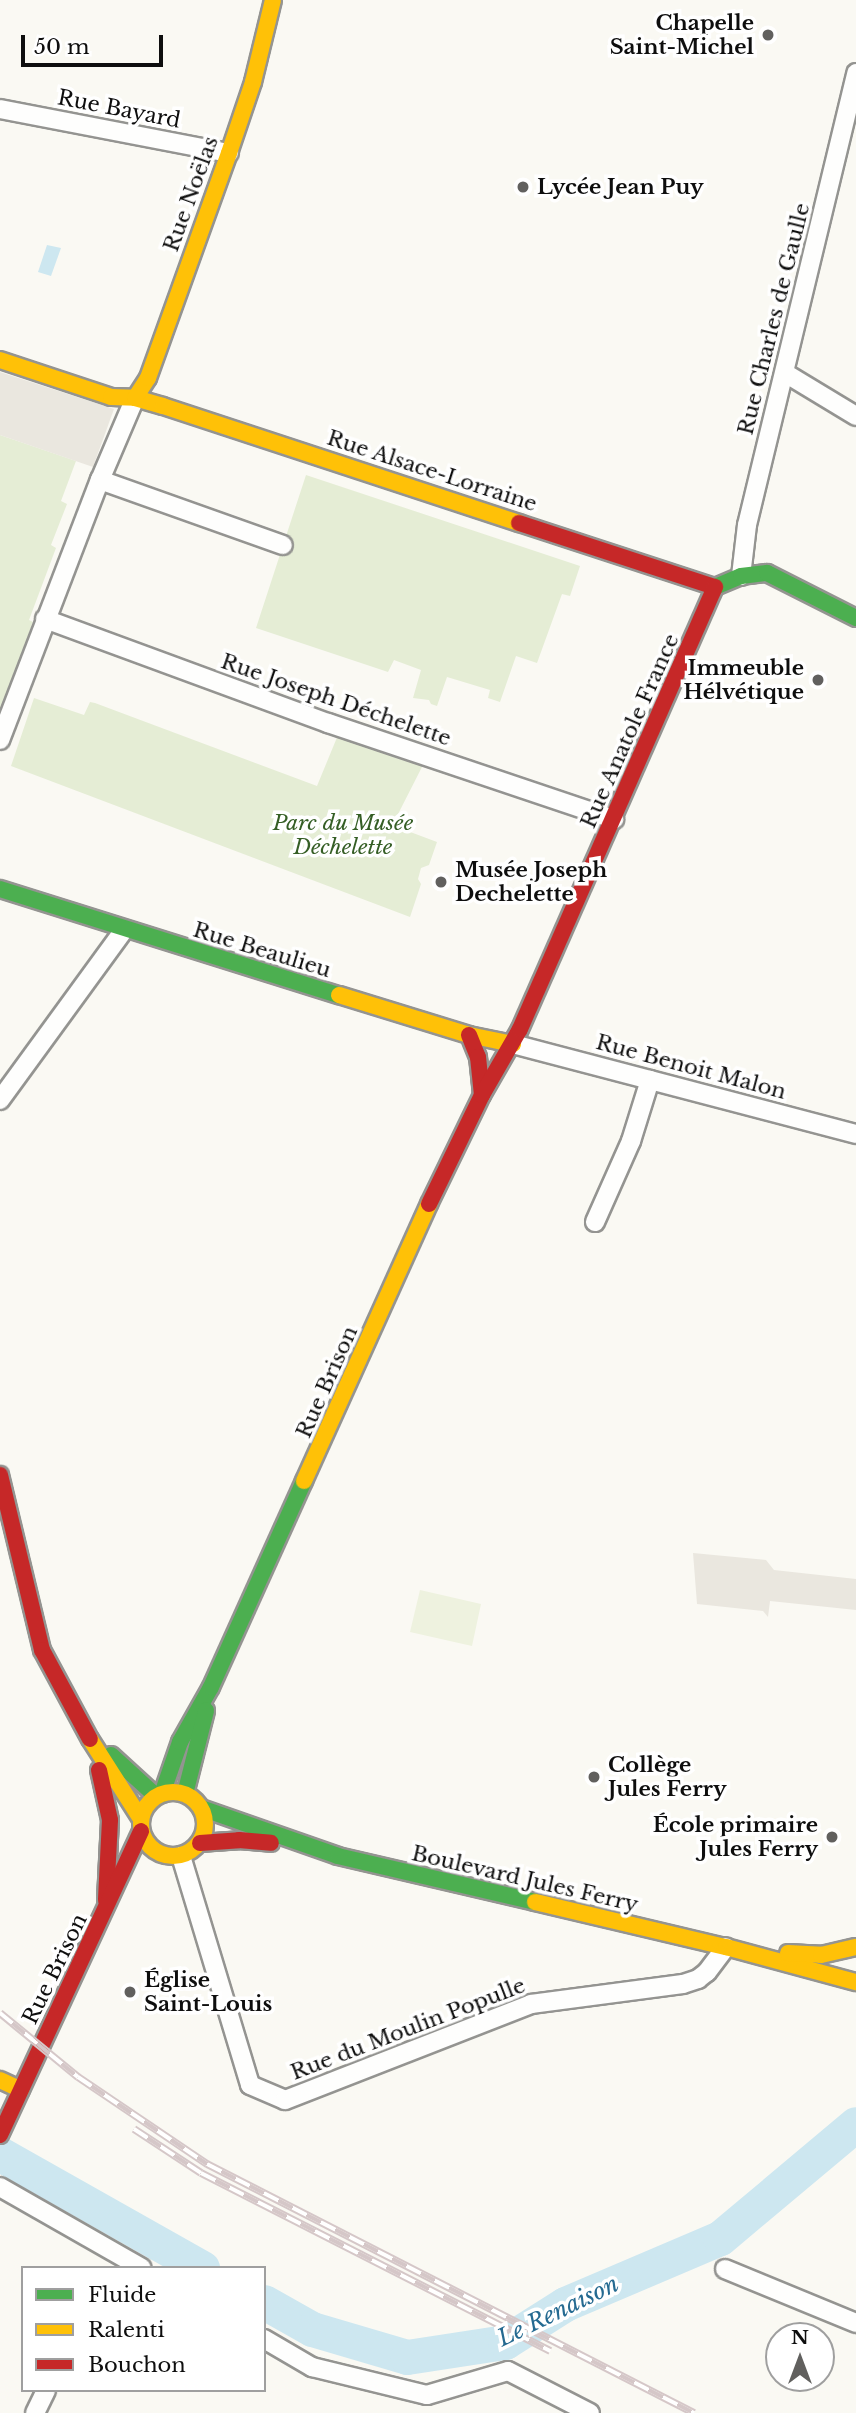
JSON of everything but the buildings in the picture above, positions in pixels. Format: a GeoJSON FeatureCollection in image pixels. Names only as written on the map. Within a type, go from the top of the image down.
{"type":"FeatureCollection","features":[{"type":"Feature","properties":{"kind":"street","name":"Rue Noëlas"},"geometry":{"type":"LineString","coordinates":[[135,398],[148,378],[229,153],[253,82],[273,0]]}},
{"type":"Feature","properties":{"kind":"street","name":"Rue Charles de Gaulle"},"geometry":{"type":"LineString","coordinates":[[741,576],[747,525],[856,74]]}},
{"type":"Feature","properties":{"kind":"street","name":"Rue Bayard"},"geometry":{"type":"LineString","coordinates":[[0,109],[229,153]]}},
{"type":"Feature","properties":{"kind":"street","name":"Rue Alsace-Lorraine"},"geometry":{"type":"LineString","coordinates":[[0,360],[111,397],[135,398],[715,587]]}},
{"type":"Feature","properties":{"kind":"street"},"geometry":{"type":"LineString","coordinates":[[785,373],[856,416]]}},
{"type":"Feature","properties":{"kind":"street"},"geometry":{"type":"LineString","coordinates":[[0,740],[45,619],[135,398]]}},
{"type":"Feature","properties":{"kind":"street"},"geometry":{"type":"LineString","coordinates":[[100,480],[283,545]]}},
{"type":"Feature","properties":{"kind":"street"},"geometry":{"type":"LineString","coordinates":[[715,587],[741,576],[767,573],[781,577],[856,618]]}},
{"type":"Feature","properties":{"kind":"street","name":"Rue Anatole France"},"geometry":{"type":"LineString","coordinates":[[513,1044],[715,587]]}},
{"type":"Feature","properties":{"kind":"street","name":"Rue Joseph Déchelette"},"geometry":{"type":"LineString","coordinates":[[45,619],[340,727],[614,819]]}},
{"type":"Feature","properties":{"kind":"street","name":"Rue Beaulieu"},"geometry":{"type":"LineString","coordinates":[[0,889],[124,930],[469,1035],[513,1044]]}},
{"type":"Feature","properties":{"kind":"street"},"geometry":{"type":"LineString","coordinates":[[0,1100],[124,930]]}},
{"type":"Feature","properties":{"kind":"street"},"geometry":{"type":"LineString","coordinates":[[469,1035],[478,1057],[482,1095]]}},
{"type":"Feature","properties":{"kind":"street","name":"Rue Benoit Malon"},"geometry":{"type":"LineString","coordinates":[[513,1044],[856,1134]]}},
{"type":"Feature","properties":{"kind":"street","name":"Rue Brison"},"geometry":{"type":"LineString","coordinates":[[159,1795],[180,1742],[211,1687],[438,1183],[482,1095],[513,1044]]}},
{"type":"Feature","properties":{"kind":"street"},"geometry":{"type":"LineString","coordinates":[[595,1222],[631,1141],[650,1080]]}},
{"type":"Feature","properties":{"kind":"street"},"geometry":{"type":"LineString","coordinates":[[0,1475],[40,1643],[50,1667],[86,1725],[102,1760],[141,1825],[149,1846],[163,1855],[181,1856],[200,1843],[206,1826],[201,1808],[185,1794],[159,1795],[149,1802],[141,1825]]}},
{"type":"Feature","properties":{"kind":"street","name":"Rue Brison"},"geometry":{"type":"LineString","coordinates":[[185,1794],[211,1687]]}},
{"type":"Feature","properties":{"kind":"street"},"geometry":{"type":"LineString","coordinates":[[86,1725],[115,1760],[159,1795]]}},
{"type":"Feature","properties":{"kind":"street"},"geometry":{"type":"LineString","coordinates":[[86,1725],[108,1800],[111,1850],[107,1909]]}},
{"type":"Feature","properties":{"kind":"street","name":"Boulevard Jules Ferry"},"geometry":{"type":"LineString","coordinates":[[201,1808],[315,1849]]}},
{"type":"Feature","properties":{"kind":"street","name":"Rue Brison"},"geometry":{"type":"LineString","coordinates":[[0,2135],[107,1909],[141,1825]]}},
{"type":"Feature","properties":{"kind":"street","name":"Boulevard Jules Ferry"},"geometry":{"type":"LineString","coordinates":[[200,1843],[258,1841],[315,1849],[726,1947],[856,1982]]}},
{"type":"Feature","properties":{"kind":"street","name":"Rue Brison"},"geometry":{"type":"LineString","coordinates":[[107,1909],[144,1868],[163,1855]]}},
{"type":"Feature","properties":{"kind":"street","name":"Rue du Moulin Populle"},"geometry":{"type":"LineString","coordinates":[[181,1856],[250,2085],[285,2101],[531,2004],[682,1984],[698,1979],[707,1972],[726,1947]]}},
{"type":"Feature","properties":{"kind":"street","name":"Boulevard Jules Ferry"},"geometry":{"type":"LineString","coordinates":[[726,1947],[821,1955],[856,1947]]}},
{"type":"Feature","properties":{"kind":"street"},"geometry":{"type":"LineString","coordinates":[[0,2080],[21,2090]]}},
{"type":"Feature","properties":{"kind":"street"},"geometry":{"type":"LineString","coordinates":[[0,2187],[110,2260],[134,2266]]}},
{"type":"Feature","properties":{"kind":"street"},"geometry":{"type":"LineString","coordinates":[[725,2269],[856,2323]]}},
{"type":"Feature","properties":{"kind":"street"},"geometry":{"type":"LineString","coordinates":[[266,2340],[312,2367],[426,2395],[508,2371],[590,2413]]}},
{"type":"Feature","properties":{"kind":"street"},"geometry":{"type":"LineString","coordinates":[[35,2413],[45,2392]]}},
{"type":"Feature","properties":{"kind":"green space"},"geometry":{"type":"Polygon","coordinates":[[[0,435],[76,461],[61,501],[67,504],[51,545],[56,548],[29,620],[33,622],[0,714],[0,435]]]}},
{"type":"Feature","properties":{"kind":"green space"},"geometry":{"type":"Polygon","coordinates":[[[306,475],[580,566],[570,596],[562,594],[537,663],[516,656],[500,702],[488,698],[490,690],[447,677],[437,706],[429,700],[413,698],[421,670],[394,660],[388,672],[256,628],[306,475]]]}},
{"type":"Feature","properties":{"kind":"green space","name":"Parc du Musée Déchelette"},"geometry":{"type":"Polygon","coordinates":[[[34,698],[84,715],[90,702],[95,703],[317,786],[338,735],[423,765],[394,822],[397,827],[437,842],[429,865],[421,868],[418,879],[421,884],[410,917],[11,766],[34,698]]]}},
{"type":"Feature","properties":{"kind":"green space"},"geometry":{"type":"Polygon","coordinates":[[[420,1590],[481,1604],[472,1646],[410,1632],[420,1590]]]}},
{"type":"Feature","properties":{"kind":"shaded area"},"geometry":{"type":"Polygon","coordinates":[[[0,372],[114,409],[93,467],[0,435],[0,372]]]}},
{"type":"Feature","properties":{"kind":"shaded area"},"geometry":{"type":"Polygon","coordinates":[[[693,1553],[766,1560],[774,1570],[856,1579],[856,1610],[770,1601],[768,1617],[763,1611],[697,1604],[693,1553]]]}},
{"type":"Feature","properties":{"kind":"water"},"geometry":{"type":"Polygon","coordinates":[[[47,245],[61,248],[51,276],[38,272],[47,245]]]}},
{"type":"Feature","properties":{"kind":"waterway","name":"Le Renaison"},"geometry":{"type":"LineString","coordinates":[[266,2303],[312,2329],[407,2357],[505,2342],[565,2304],[720,2238],[856,2124]]}},
{"type":"Feature","properties":{"kind":"waterway","name":"Le Renaison"},"geometry":{"type":"LineString","coordinates":[[0,2154],[198,2266]]}},
{"type":"Feature","properties":{"kind":"railway"},"geometry":{"type":"LineString","coordinates":[[0,2013],[78,2077],[207,2164],[694,2413]]}},
{"type":"Feature","properties":{"kind":"railway"},"geometry":{"type":"LineString","coordinates":[[134,2129],[201,2173],[550,2351]]}},
{"type":"Feature","properties":{"kind":"traffic: fast"},"geometry":{"type":"LineString","coordinates":[[715,587],[741,576],[767,573],[856,618]]}},
{"type":"Feature","properties":{"kind":"traffic: fast"},"geometry":{"type":"LineString","coordinates":[[0,889],[339,995]]}},
{"type":"Feature","properties":{"kind":"traffic: fast"},"geometry":{"type":"LineString","coordinates":[[162,1794],[180,1742],[211,1687],[304,1481]]}},
{"type":"Feature","properties":{"kind":"traffic: fast"},"geometry":{"type":"LineString","coordinates":[[185,1794],[206,1711]]}},
{"type":"Feature","properties":{"kind":"traffic: fast"},"geometry":{"type":"LineString","coordinates":[[111,1755],[156,1796]]}},
{"type":"Feature","properties":{"kind":"traffic: fast"},"geometry":{"type":"LineString","coordinates":[[201,1808],[338,1856],[535,1902]]}},
{"type":"Feature","properties":{"kind":"traffic: slow"},"geometry":{"type":"LineString","coordinates":[[135,398],[148,378],[229,153],[253,82],[273,0]]}},
{"type":"Feature","properties":{"kind":"traffic: slow"},"geometry":{"type":"LineString","coordinates":[[0,360],[111,397],[135,398],[163,406],[519,523]]}},
{"type":"Feature","properties":{"kind":"traffic: slow"},"geometry":{"type":"LineString","coordinates":[[339,995],[469,1035],[513,1044]]}},
{"type":"Feature","properties":{"kind":"traffic: slow"},"geometry":{"type":"LineString","coordinates":[[304,1481],[429,1204]]}},
{"type":"Feature","properties":{"kind":"traffic: slow"},"geometry":{"type":"LineString","coordinates":[[90,1739],[141,1819]]}},
{"type":"Feature","properties":{"kind":"traffic: slow"},"geometry":{"type":"LineString","coordinates":[[167,1792],[179,1792],[196,1801],[203,1812],[205,1824],[203,1836],[196,1847],[179,1856],[167,1856],[155,1851],[146,1842],[141,1830],[141,1818],[146,1806],[155,1797],[167,1792]]}},
{"type":"Feature","properties":{"kind":"traffic: slow"},"geometry":{"type":"LineString","coordinates":[[535,1902],[726,1947],[856,1982]]}},
{"type":"Feature","properties":{"kind":"traffic: slow"},"geometry":{"type":"LineString","coordinates":[[788,1953],[821,1955],[856,1947]]}},
{"type":"Feature","properties":{"kind":"traffic: slow"},"geometry":{"type":"LineString","coordinates":[[0,2080],[21,2090]]}},
{"type":"Feature","properties":{"kind":"traffic: jam"},"geometry":{"type":"LineString","coordinates":[[519,523],[715,587]]}},
{"type":"Feature","properties":{"kind":"traffic: jam"},"geometry":{"type":"LineString","coordinates":[[429,1204],[482,1095],[520,1029],[715,587]]}},
{"type":"Feature","properties":{"kind":"traffic: jam"},"geometry":{"type":"LineString","coordinates":[[469,1035],[478,1057],[482,1095]]}},
{"type":"Feature","properties":{"kind":"traffic: jam"},"geometry":{"type":"LineString","coordinates":[[0,1475],[42,1650],[90,1739]]}},
{"type":"Feature","properties":{"kind":"traffic: jam"},"geometry":{"type":"LineString","coordinates":[[99,1770],[110,1820],[106,1900]]}},
{"type":"Feature","properties":{"kind":"traffic: jam"},"geometry":{"type":"LineString","coordinates":[[0,2135],[141,1831]]}},
{"type":"Feature","properties":{"kind":"traffic: jam"},"geometry":{"type":"LineString","coordinates":[[200,1843],[239,1840],[271,1843]]}},
{"type":"Feature","properties":{"kind":"place","name":"Chapelle Saint-Michel"},"geometry":{"type":"Point","coordinates":[768,35]}},
{"type":"Feature","properties":{"kind":"place","name":"Lycée Jean Puy"},"geometry":{"type":"Point","coordinates":[523,187]}},
{"type":"Feature","properties":{"kind":"place","name":"Immeuble Hélvétique"},"geometry":{"type":"Point","coordinates":[818,680]}},
{"type":"Feature","properties":{"kind":"place","name":"Musée Joseph Dechelette"},"geometry":{"type":"Point","coordinates":[441,882]}},
{"type":"Feature","properties":{"kind":"place","name":"Collège Jules Ferry"},"geometry":{"type":"Point","coordinates":[594,1777]}},
{"type":"Feature","properties":{"kind":"place","name":"École primaire Jules Ferry"},"geometry":{"type":"Point","coordinates":[832,1837]}},
{"type":"Feature","properties":{"kind":"place","name":"Église Saint-Louis"},"geometry":{"type":"Point","coordinates":[130,1992]}}]}
